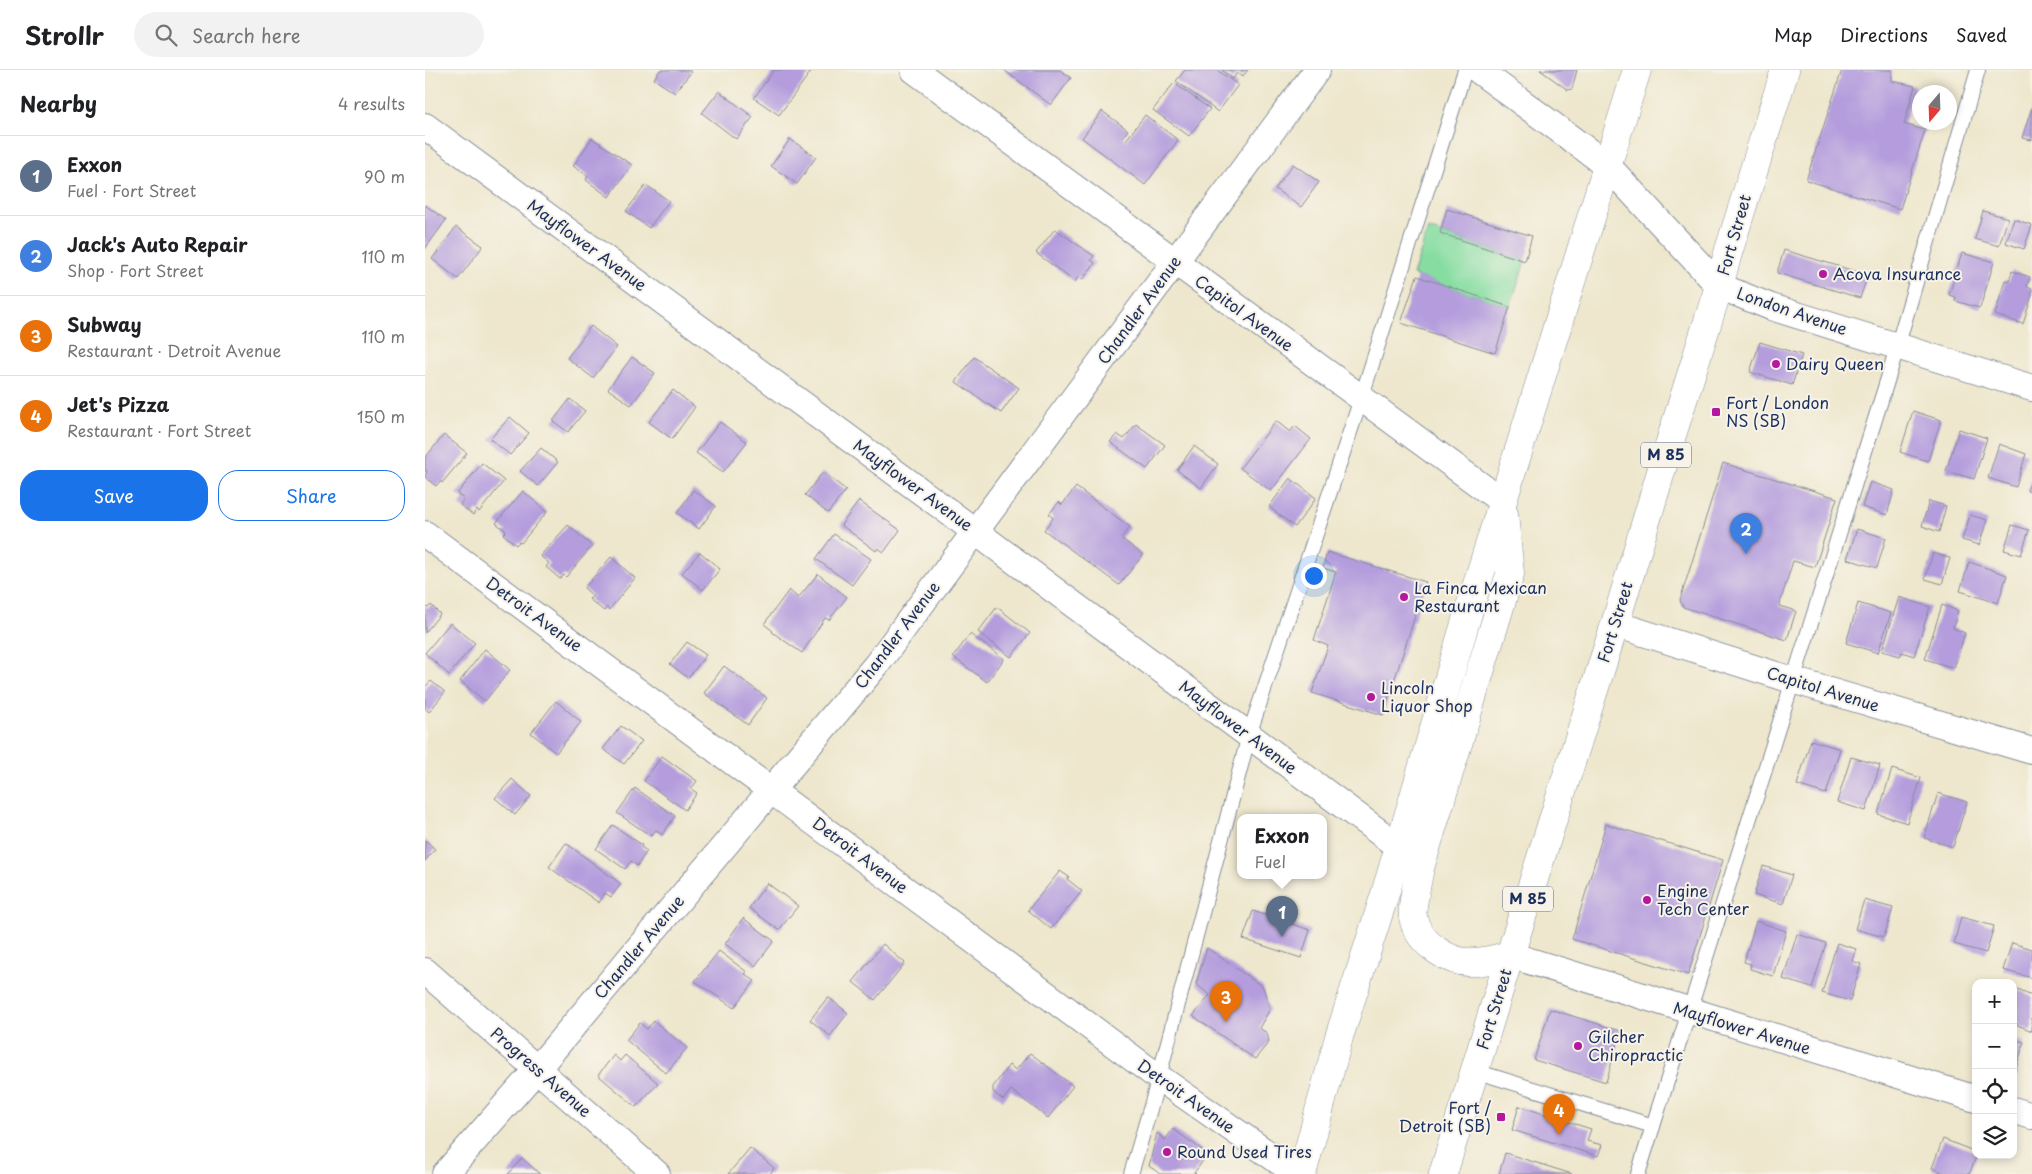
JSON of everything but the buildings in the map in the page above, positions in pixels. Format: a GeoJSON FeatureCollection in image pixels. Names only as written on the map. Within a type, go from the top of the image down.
{"type":"FeatureCollection","features":[{"type":"Feature","properties":{"kind":"main road"},"geometry":{"type":"LineString","coordinates":[[1302,1174],[1339,1037],[1637,70]]}},
{"type":"Feature","properties":{"kind":"main road","name":"Fort Street"},"geometry":{"type":"LineString","coordinates":[[1443,1174],[1615,624],[1719,286],[1727,253],[1785,70]]}},
{"type":"Feature","properties":{"kind":"main road"},"geometry":{"type":"LineString","coordinates":[[1503,502],[1510,574],[1420,868],[1412,916],[1417,930],[1429,945],[1452,960],[1475,963],[1510,955]]}},
{"type":"Feature","properties":{"kind":"street","name":"Capitol Avenue"},"geometry":{"type":"LineString","coordinates":[[914,70],[1503,502]]}},
{"type":"Feature","properties":{"kind":"street","name":"Chandler Avenue"},"geometry":{"type":"LineString","coordinates":[[445,1174],[537,1069],[877,664],[1317,70]]}},
{"type":"Feature","properties":{"kind":"street","name":"London Avenue"},"geometry":{"type":"LineString","coordinates":[[1478,70],[1607,165],[1719,286],[1771,307],[2032,388]]}},
{"type":"Feature","properties":{"kind":"street","name":"Mayflower Avenue"},"geometry":{"type":"LineString","coordinates":[[425,126],[976,532],[1399,847]]}},
{"type":"Feature","properties":{"kind":"street","name":"Detroit Avenue"},"geometry":{"type":"LineString","coordinates":[[425,534],[1158,1077],[1297,1174]]}},
{"type":"Feature","properties":{"kind":"street","name":"Capitol Avenue"},"geometry":{"type":"LineString","coordinates":[[1615,624],[1792,680],[2032,752]]}},
{"type":"Feature","properties":{"kind":"street","name":"Mayflower Avenue"},"geometry":{"type":"LineString","coordinates":[[1510,955],[1972,1098]]}},
{"type":"Feature","properties":{"kind":"street","name":"Progress Avenue"},"geometry":{"type":"LineString","coordinates":[[425,972],[657,1174]]}},
{"type":"Feature","properties":{"kind":"street"},"geometry":{"type":"LineString","coordinates":[[2017,1111],[2032,1116]]}},
{"type":"Feature","properties":{"kind":"lane"},"geometry":{"type":"LineString","coordinates":[[1131,1174],[1249,736],[1361,399],[1465,70]]}},
{"type":"Feature","properties":{"kind":"lane"},"geometry":{"type":"LineString","coordinates":[[1638,1174],[1897,346],[1978,70]]}},
{"type":"Feature","properties":{"kind":"lane"},"geometry":{"type":"LineString","coordinates":[[1475,1071],[1653,1126]]}},
{"type":"Feature","properties":{"kind":"green space"},"geometry":{"type":"Polygon","coordinates":[[[1428,229],[1525,261],[1510,307],[1413,275],[1428,229]]]}},
{"type":"Feature","properties":{"kind":"place","name":"Acova Insurance"},"geometry":{"type":"Point","coordinates":[1823,274]}},
{"type":"Feature","properties":{"kind":"place","name":"Dairy Queen"},"geometry":{"type":"Point","coordinates":[1776,364]}},
{"type":"Feature","properties":{"kind":"place","name":"Fort / London NS (SB)"},"geometry":{"type":"Point","coordinates":[1716,412]}},
{"type":"Feature","properties":{"kind":"place","name":"Jack's Auto Repair"},"geometry":{"type":"Point","coordinates":[1746,554]}},
{"type":"Feature","properties":{"kind":"place","name":"La Finca Mexican Restaurant"},"geometry":{"type":"Point","coordinates":[1404,597]}},
{"type":"Feature","properties":{"kind":"place","name":"Lincoln Liquor Shop"},"geometry":{"type":"Point","coordinates":[1371,697]}},
{"type":"Feature","properties":{"kind":"place","name":"Engine Tech Center"},"geometry":{"type":"Point","coordinates":[1647,900]}},
{"type":"Feature","properties":{"kind":"place","name":"Exxon"},"geometry":{"type":"Point","coordinates":[1282,937]}},
{"type":"Feature","properties":{"kind":"place","name":"Subway"},"geometry":{"type":"Point","coordinates":[1226,1022]}},
{"type":"Feature","properties":{"kind":"place","name":"Gilcher Chiropractic"},"geometry":{"type":"Point","coordinates":[1578,1046]}},
{"type":"Feature","properties":{"kind":"place","name":"Fort / Detroit (SB)"},"geometry":{"type":"Point","coordinates":[1501,1117]}},
{"type":"Feature","properties":{"kind":"place","name":"Jet's Pizza"},"geometry":{"type":"Point","coordinates":[1559,1135]}},
{"type":"Feature","properties":{"kind":"place","name":"Round Used Tires"},"geometry":{"type":"Point","coordinates":[1167,1152]}}]}
